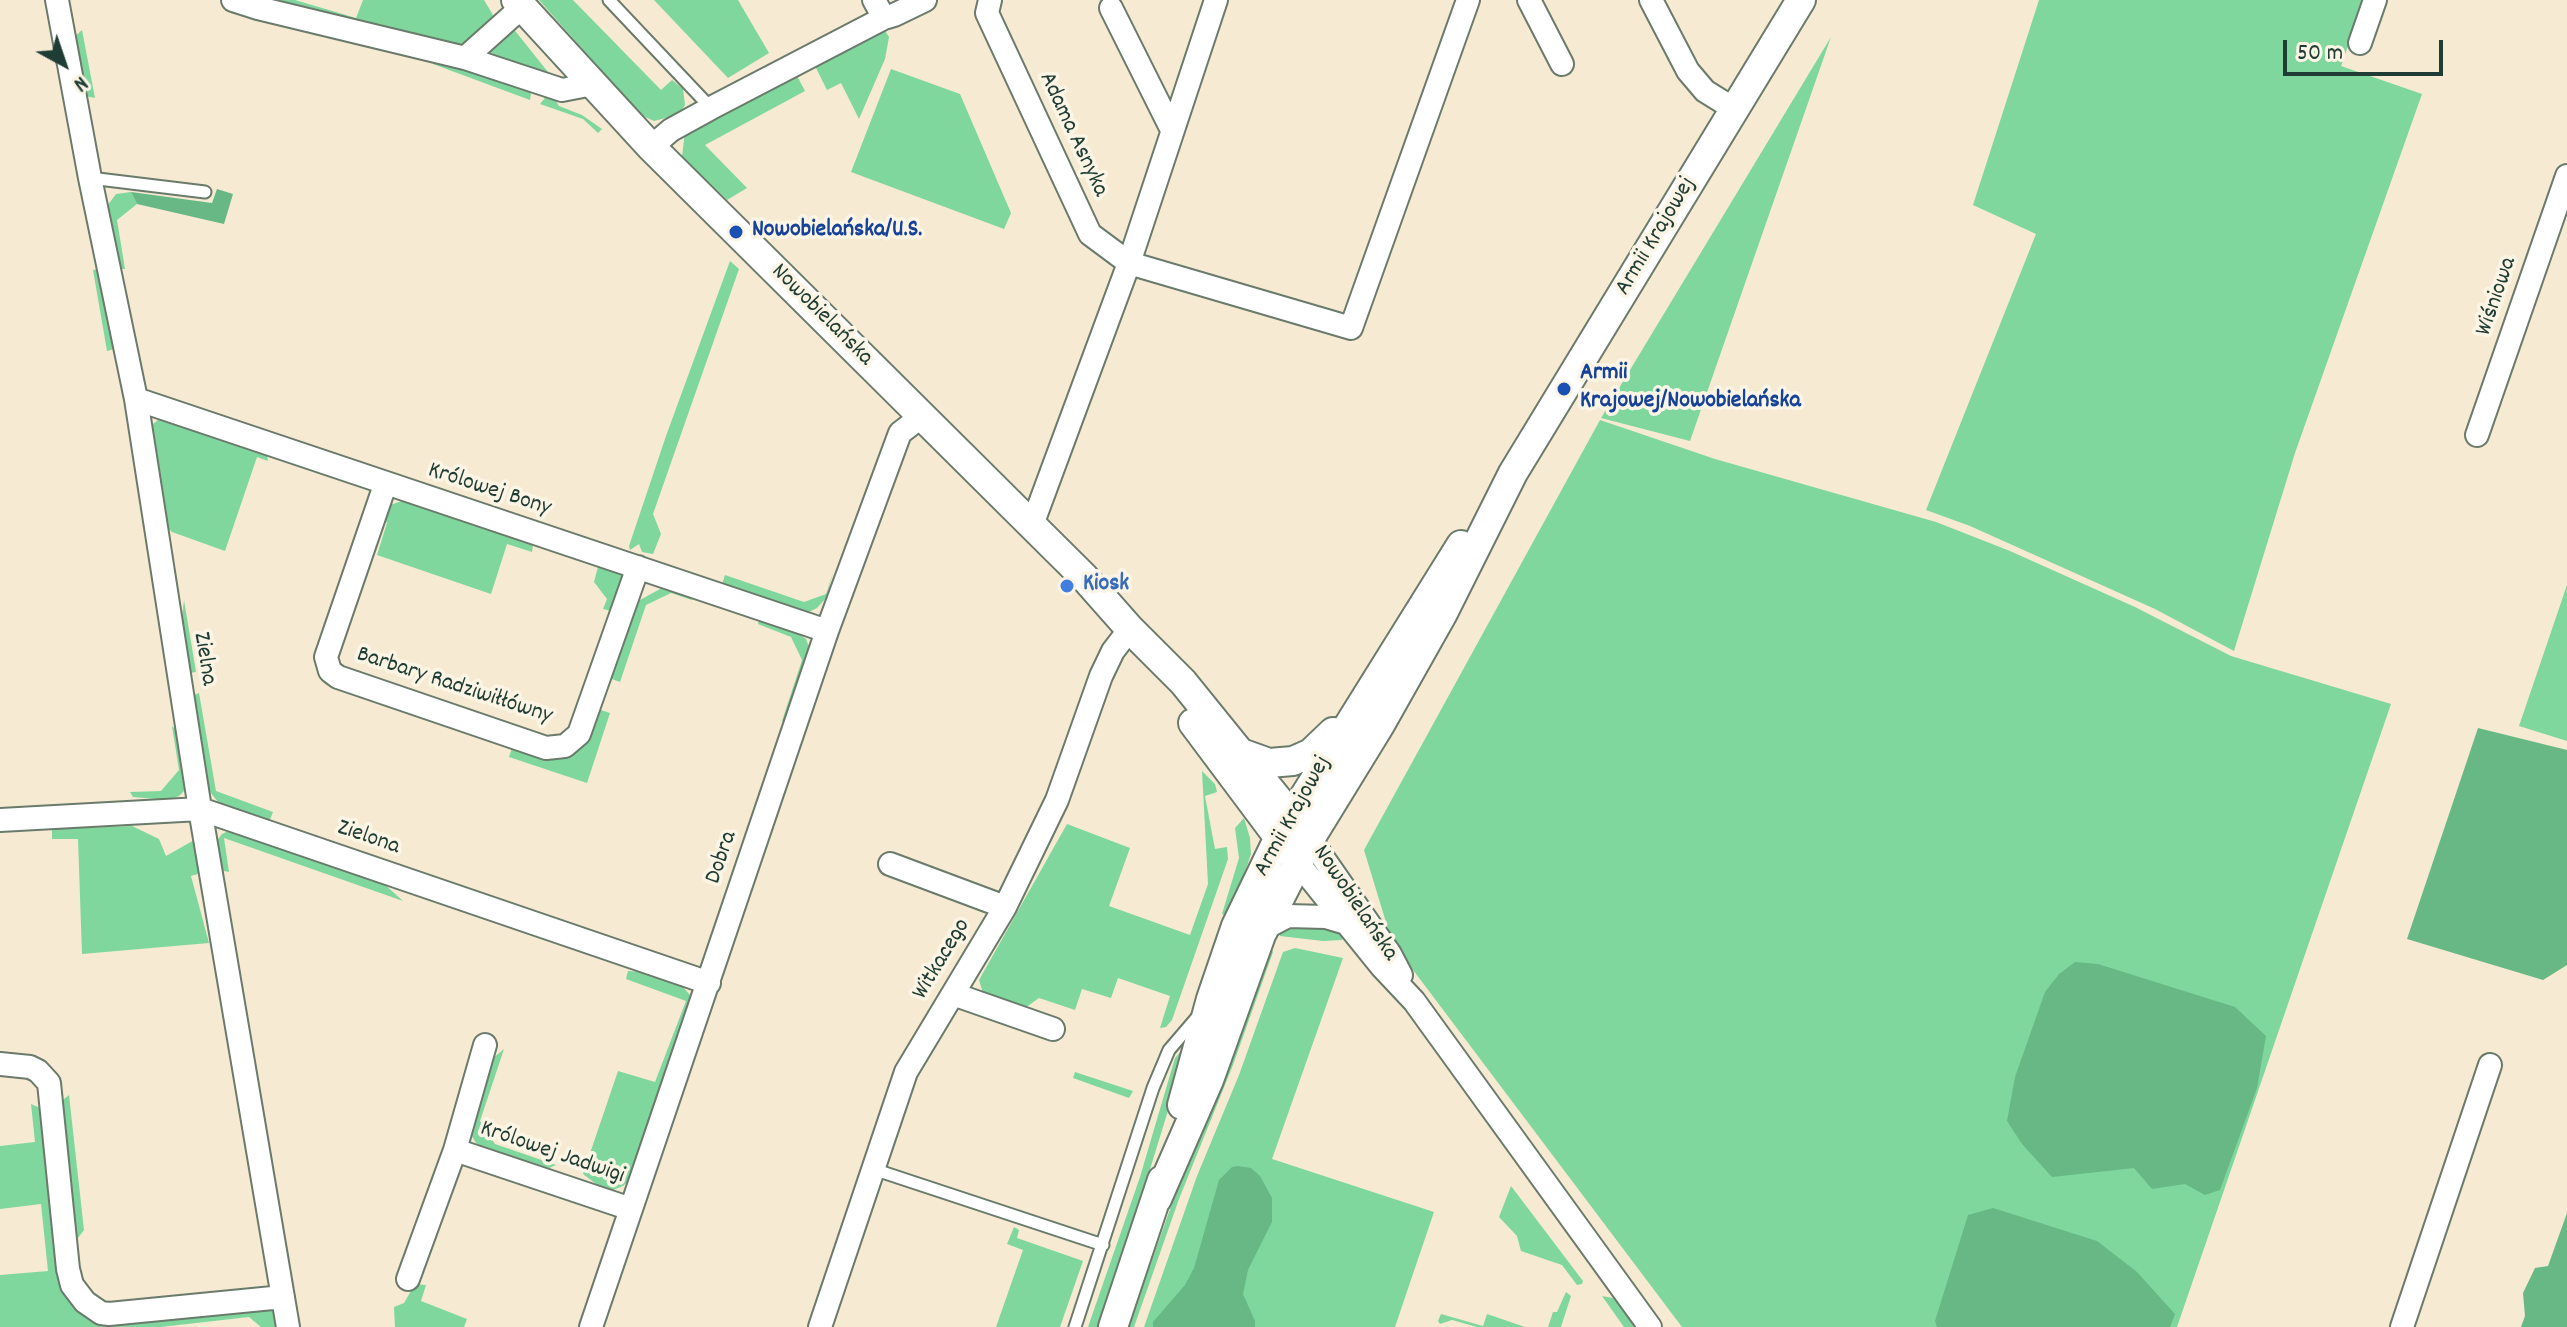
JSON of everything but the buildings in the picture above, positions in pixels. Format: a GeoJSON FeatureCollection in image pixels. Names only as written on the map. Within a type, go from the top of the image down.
{"type":"FeatureCollection","features":[{"type":"Feature","properties":{"kind":"street","name":"Zielna"},"geometry":{"type":"LineString","coordinates":[[57,0],[136,399],[200,809],[288,1327]]}},
{"type":"Feature","properties":{"kind":"street"},"geometry":{"type":"LineString","coordinates":[[233,0],[465,58],[562,90],[593,84]]}},
{"type":"Feature","properties":{"kind":"street"},"geometry":{"type":"LineString","coordinates":[[651,147],[671,130],[879,9],[894,15],[925,0]]}},
{"type":"Feature","properties":{"kind":"street"},"geometry":{"type":"LineString","coordinates":[[1032,525],[1129,263],[1216,0]]}},
{"type":"Feature","properties":{"kind":"street"},"geometry":{"type":"LineString","coordinates":[[1129,263],[1351,328],[1468,0]]}},
{"type":"Feature","properties":{"kind":"street"},"geometry":{"type":"LineString","coordinates":[[1529,0],[1562,64]]}},
{"type":"Feature","properties":{"kind":"street"},"geometry":{"type":"LineString","coordinates":[[1651,0],[1688,71],[1705,91],[1734,109]]}},
{"type":"Feature","properties":{"kind":"street","name":"Armii Krajowej"},"geometry":{"type":"LineString","coordinates":[[1157,1199],[1209,1080],[1265,928],[1304,851],[1434,629],[1513,473],[1801,0]]}},
{"type":"Feature","properties":{"kind":"street"},"geometry":{"type":"LineString","coordinates":[[2360,43],[2375,0]]}},
{"type":"Feature","properties":{"kind":"street"},"geometry":{"type":"LineString","coordinates":[[465,58],[519,3]]}},
{"type":"Feature","properties":{"kind":"street","name":"Nowobielańska"},"geometry":{"type":"LineString","coordinates":[[519,3],[651,147],[1084,577],[1183,682],[1241,753],[1304,851],[1390,954],[1414,1001]]}},
{"type":"Feature","properties":{"kind":"street","name":"Adama Asnyka"},"geometry":{"type":"LineString","coordinates":[[989,4],[1090,234],[1129,263]]}},
{"type":"Feature","properties":{"kind":"street"},"geometry":{"type":"LineString","coordinates":[[1111,8],[1172,130]]}},
{"type":"Feature","properties":{"kind":"street","name":"Wiśniowa"},"geometry":{"type":"LineString","coordinates":[[2477,435],[2567,176]]}},
{"type":"Feature","properties":{"kind":"street","name":"Królowej Bony"},"geometry":{"type":"LineString","coordinates":[[136,399],[827,631]]}},
{"type":"Feature","properties":{"kind":"street","name":"Dobra"},"geometry":{"type":"LineString","coordinates":[[591,1327],[827,631],[900,433],[922,416]]}},
{"type":"Feature","properties":{"kind":"street","name":"Armii Krajowej"},"geometry":{"type":"LineString","coordinates":[[1113,1327],[1157,1199],[1211,999],[1236,926],[1286,826],[1357,709],[1453,555],[1513,473]]}},
{"type":"Feature","properties":{"kind":"street","name":"Barbary Radziwiłłówny"},"geometry":{"type":"LineString","coordinates":[[385,485],[326,657],[330,671],[338,677],[546,748],[565,746],[579,734],[638,567]]}},
{"type":"Feature","properties":{"kind":"street","name":"Nowobielańska"},"geometry":{"type":"LineString","coordinates":[[1130,629],[1178,704],[1286,826]]}},
{"type":"Feature","properties":{"kind":"street","name":"Witkacego"},"geometry":{"type":"LineString","coordinates":[[820,1327],[906,1072],[1005,907],[1057,800],[1101,676],[1113,651],[1130,629]]}},
{"type":"Feature","properties":{"kind":"street"},"geometry":{"type":"LineString","coordinates":[[1241,753],[1269,763],[1293,761],[1311,753],[1357,709]]}},
{"type":"Feature","properties":{"kind":"street","name":"Zielona"},"geometry":{"type":"LineString","coordinates":[[0,820],[200,809],[709,983]]}},
{"type":"Feature","properties":{"kind":"street","name":"Nowobielańska"},"geometry":{"type":"LineString","coordinates":[[1304,851],[1346,923],[1414,1001],[1650,1327]]}},
{"type":"Feature","properties":{"kind":"street"},"geometry":{"type":"LineString","coordinates":[[890,864],[1005,907]]}},
{"type":"Feature","properties":{"kind":"street"},"geometry":{"type":"LineString","coordinates":[[1265,928],[1288,916],[1326,917],[1346,923]]}},
{"type":"Feature","properties":{"kind":"street"},"geometry":{"type":"LineString","coordinates":[[953,994],[1053,1029]]}},
{"type":"Feature","properties":{"kind":"street","name":"Królowej Jadwigi"},"geometry":{"type":"LineString","coordinates":[[408,1279],[455,1150],[485,1045]]}},
{"type":"Feature","properties":{"kind":"street"},"geometry":{"type":"LineString","coordinates":[[0,1064],[30,1067],[45,1078],[51,1090],[68,1269],[72,1285],[85,1302],[101,1313],[109,1314],[283,1297]]}},
{"type":"Feature","properties":{"kind":"street"},"geometry":{"type":"LineString","coordinates":[[2402,1327],[2490,1065]]}},
{"type":"Feature","properties":{"kind":"street","name":"Królowej Jadwigi"},"geometry":{"type":"LineString","coordinates":[[455,1150],[631,1209]]}},
{"type":"Feature","properties":{"kind":"lane"},"geometry":{"type":"LineString","coordinates":[[609,0],[711,108]]}},
{"type":"Feature","properties":{"kind":"lane"},"geometry":{"type":"LineString","coordinates":[[90,178],[205,192]]}},
{"type":"Feature","properties":{"kind":"lane"},"geometry":{"type":"LineString","coordinates":[[1075,1327],[1164,1060],[1184,1030],[1211,999]]}},
{"type":"Feature","properties":{"kind":"lane"},"geometry":{"type":"LineString","coordinates":[[873,1169],[1103,1245]]}},
{"type":"Feature","properties":{"kind":"green space"},"geometry":{"type":"Polygon","coordinates":[[[280,0],[295,0],[356,18],[363,0],[484,0],[493,15],[489,26],[472,41],[458,47],[339,19],[280,0]]]}},
{"type":"Feature","properties":{"kind":"green space"},"geometry":{"type":"Polygon","coordinates":[[[539,0],[573,0],[661,90],[672,80],[683,89],[685,105],[681,111],[654,121],[641,115],[539,0]]]}},
{"type":"Feature","properties":{"kind":"green space"},"geometry":{"type":"Polygon","coordinates":[[[654,0],[738,0],[769,53],[728,78],[654,0]]]}},
{"type":"Feature","properties":{"kind":"green space"},"geometry":{"type":"Polygon","coordinates":[[[2039,0],[2364,0],[2341,66],[2422,94],[2295,453],[2234,651],[2155,609],[1970,526],[1926,510],[2036,234],[1973,205],[2039,0]]]}},
{"type":"Feature","properties":{"kind":"green space"},"geometry":{"type":"Polygon","coordinates":[[[512,27],[548,72],[547,74],[488,52],[512,27]]]}},
{"type":"Feature","properties":{"kind":"green space"},"geometry":{"type":"Polygon","coordinates":[[[884,29],[889,37],[885,59],[859,119],[841,83],[827,90],[815,66],[816,61],[884,29]]]}},
{"type":"Feature","properties":{"kind":"green space"},"geometry":{"type":"Polygon","coordinates":[[[82,30],[95,98],[85,96],[73,38],[82,30]]]}},
{"type":"Feature","properties":{"kind":"green space"},"geometry":{"type":"Polygon","coordinates":[[[1831,37],[1690,441],[1601,418],[1831,37]]]}},
{"type":"Feature","properties":{"kind":"green space"},"geometry":{"type":"Polygon","coordinates":[[[434,61],[526,86],[531,94],[530,100],[433,64],[434,61]]]}},
{"type":"Feature","properties":{"kind":"green space"},"geometry":{"type":"Polygon","coordinates":[[[891,69],[960,94],[1011,213],[1004,229],[851,172],[891,69]]]}},
{"type":"Feature","properties":{"kind":"green space"},"geometry":{"type":"Polygon","coordinates":[[[795,72],[805,91],[705,145],[747,188],[727,200],[682,157],[685,131],[795,72]]]}},
{"type":"Feature","properties":{"kind":"green space"},"geometry":{"type":"Polygon","coordinates":[[[548,94],[559,106],[582,115],[602,129],[598,133],[583,119],[540,104],[548,94]]]}},
{"type":"Feature","properties":{"kind":"green space"},"geometry":{"type":"Polygon","coordinates":[[[217,189],[233,194],[224,224],[137,204],[131,192],[212,203],[217,189]]]}},
{"type":"Feature","properties":{"kind":"green space"},"geometry":{"type":"Polygon","coordinates":[[[131,192],[137,204],[117,220],[125,269],[120,269],[107,206],[116,194],[131,192]]]}},
{"type":"Feature","properties":{"kind":"green space"},"geometry":{"type":"Polygon","coordinates":[[[730,261],[739,269],[653,514],[661,534],[653,554],[642,552],[639,544],[630,550],[666,436],[730,261]]]}},
{"type":"Feature","properties":{"kind":"green space"},"geometry":{"type":"Polygon","coordinates":[[[99,269],[114,349],[107,351],[93,270],[99,269]]]}},
{"type":"Feature","properties":{"kind":"green space"},"geometry":{"type":"Polygon","coordinates":[[[167,418],[264,451],[267,456],[268,461],[257,457],[225,551],[172,532],[163,524],[149,427],[167,418]]]}},
{"type":"Feature","properties":{"kind":"green space"},"geometry":{"type":"Polygon","coordinates":[[[1600,420],[1715,459],[1936,522],[2135,607],[2231,656],[2391,704],[2177,1327],[1682,1327],[1392,942],[1364,850],[1600,420]]]}},
{"type":"Feature","properties":{"kind":"green space"},"geometry":{"type":"Polygon","coordinates":[[[405,500],[533,545],[532,552],[507,544],[491,594],[377,555],[390,505],[405,500]]]}},
{"type":"Feature","properties":{"kind":"green space"},"geometry":{"type":"Polygon","coordinates":[[[599,563],[617,569],[624,576],[611,611],[603,609],[607,599],[594,582],[599,563]]]}},
{"type":"Feature","properties":{"kind":"green space"},"geometry":{"type":"Polygon","coordinates":[[[833,573],[826,598],[809,612],[798,611],[722,584],[725,575],[804,602],[826,594],[833,573]]]}},
{"type":"Feature","properties":{"kind":"green space"},"geometry":{"type":"Polygon","coordinates":[[[2567,585],[2567,741],[2519,726],[2567,585]]]}},
{"type":"Feature","properties":{"kind":"green space"},"geometry":{"type":"Polygon","coordinates":[[[672,587],[694,595],[692,600],[671,593],[646,605],[620,682],[609,678],[631,616],[640,600],[660,589],[672,587]]]}},
{"type":"Feature","properties":{"kind":"green space"},"geometry":{"type":"Polygon","coordinates":[[[184,600],[196,672],[189,673],[181,626],[184,600]]]}},
{"type":"Feature","properties":{"kind":"green space"},"geometry":{"type":"Polygon","coordinates":[[[759,620],[796,632],[806,639],[810,650],[785,723],[782,721],[802,660],[791,637],[758,624],[759,620]]]}},
{"type":"Feature","properties":{"kind":"green space"},"geometry":{"type":"Polygon","coordinates":[[[199,693],[216,791],[273,812],[269,822],[222,807],[210,792],[194,695],[199,693]]]}},
{"type":"Feature","properties":{"kind":"green space"},"geometry":{"type":"Polygon","coordinates":[[[601,710],[610,713],[587,783],[509,757],[513,745],[555,760],[569,755],[601,710]]]}},
{"type":"Feature","properties":{"kind":"green space"},"geometry":{"type":"Polygon","coordinates":[[[172,726],[176,730],[188,781],[184,791],[169,800],[133,797],[130,792],[161,791],[179,770],[172,726]]]}},
{"type":"Feature","properties":{"kind":"green space"},"geometry":{"type":"Polygon","coordinates":[[[2478,728],[2567,750],[2567,965],[2543,980],[2407,939],[2478,728]]]}},
{"type":"Feature","properties":{"kind":"green space"},"geometry":{"type":"Polygon","coordinates":[[[1202,771],[1215,784],[1217,792],[1205,796],[1215,849],[1227,847],[1228,859],[1172,1020],[1166,1027],[1160,1028],[1170,996],[1118,978],[1111,998],[1082,989],[1075,1010],[1039,998],[1025,1008],[983,993],[979,980],[1067,824],[1130,848],[1109,906],[1190,935],[1208,884],[1202,771]]]}},
{"type":"Feature","properties":{"kind":"green space"},"geometry":{"type":"Polygon","coordinates":[[[1244,818],[1251,854],[1230,917],[1222,914],[1239,858],[1235,828],[1244,818]]]}},
{"type":"Feature","properties":{"kind":"green space"},"geometry":{"type":"Polygon","coordinates":[[[132,826],[159,839],[166,856],[196,839],[201,873],[191,876],[209,943],[82,954],[78,839],[52,839],[52,829],[132,826]]]}},
{"type":"Feature","properties":{"kind":"green space"},"geometry":{"type":"Polygon","coordinates":[[[228,831],[381,881],[403,901],[224,838],[229,872],[219,870],[215,843],[228,831]]]}},
{"type":"Feature","properties":{"kind":"green space"},"geometry":{"type":"Polygon","coordinates":[[[1293,927],[1331,927],[1344,937],[1342,940],[1323,941],[1280,936],[1293,927]]]}},
{"type":"Feature","properties":{"kind":"green space"},"geometry":{"type":"Polygon","coordinates":[[[1271,947],[1273,952],[1233,1065],[1179,1199],[1134,1327],[1128,1327],[1194,1142],[1271,947]]]}},
{"type":"Feature","properties":{"kind":"green space"},"geometry":{"type":"Polygon","coordinates":[[[1295,948],[1343,958],[1272,1159],[1434,1212],[1395,1327],[1144,1327],[1197,1176],[1239,1075],[1283,952],[1295,948]]]}},
{"type":"Feature","properties":{"kind":"green space"},"geometry":{"type":"Polygon","coordinates":[[[2075,962],[2098,964],[2235,1007],[2266,1036],[2257,1088],[2220,1190],[2205,1195],[2185,1184],[2152,1189],[2134,1168],[2052,1177],[2022,1144],[2007,1121],[2015,1077],[2045,992],[2059,974],[2075,962]]]}},
{"type":"Feature","properties":{"kind":"green space"},"geometry":{"type":"Polygon","coordinates":[[[628,971],[642,972],[683,987],[690,995],[692,1004],[633,1177],[613,1190],[600,1187],[583,1174],[618,1071],[655,1082],[686,1001],[626,979],[628,971]]]}},
{"type":"Feature","properties":{"kind":"green space"},"geometry":{"type":"Polygon","coordinates":[[[1189,1042],[1099,1327],[1088,1327],[1140,1177],[1175,1058],[1189,1042]]]}},
{"type":"Feature","properties":{"kind":"green space"},"geometry":{"type":"Polygon","coordinates":[[[504,1049],[480,1121],[495,1144],[556,1165],[549,1168],[487,1150],[476,1143],[469,1131],[492,1059],[504,1049]]]}},
{"type":"Feature","properties":{"kind":"green space"},"geometry":{"type":"Polygon","coordinates":[[[1075,1072],[1133,1091],[1129,1098],[1073,1078],[1075,1072]]]}},
{"type":"Feature","properties":{"kind":"green space"},"geometry":{"type":"Polygon","coordinates":[[[69,1095],[84,1230],[75,1242],[59,1103],[69,1095]]]}},
{"type":"Feature","properties":{"kind":"green space"},"geometry":{"type":"Polygon","coordinates":[[[31,1104],[44,1107],[82,1311],[271,1308],[276,1327],[261,1327],[249,1317],[161,1327],[0,1327],[0,1275],[48,1271],[41,1204],[0,1209],[0,1146],[35,1142],[31,1104]]]}},
{"type":"Feature","properties":{"kind":"green space"},"geometry":{"type":"Polygon","coordinates":[[[1232,1167],[1251,1168],[1260,1176],[1272,1198],[1272,1222],[1248,1270],[1243,1294],[1255,1327],[1153,1327],[1153,1322],[1185,1285],[1194,1268],[1219,1180],[1232,1167]]]}},
{"type":"Feature","properties":{"kind":"green space"},"geometry":{"type":"Polygon","coordinates":[[[1511,1186],[1583,1281],[1582,1284],[1577,1285],[1562,1265],[1521,1251],[1517,1236],[1499,1217],[1511,1186]]]}},
{"type":"Feature","properties":{"kind":"green space"},"geometry":{"type":"Polygon","coordinates":[[[1993,1208],[2097,1241],[2137,1272],[2175,1314],[2170,1327],[1937,1327],[1935,1321],[1968,1215],[1993,1208]]]}},
{"type":"Feature","properties":{"kind":"green space"},"geometry":{"type":"Polygon","coordinates":[[[2567,1213],[2567,1327],[2521,1327],[2525,1316],[2523,1293],[2535,1268],[2548,1266],[2567,1213]]]}},
{"type":"Feature","properties":{"kind":"green space"},"geometry":{"type":"Polygon","coordinates":[[[1014,1227],[1019,1230],[1017,1238],[1083,1261],[1060,1327],[996,1327],[1023,1250],[1007,1244],[1014,1227]]]}},
{"type":"Feature","properties":{"kind":"green space"},"geometry":{"type":"Polygon","coordinates":[[[415,1284],[426,1285],[421,1301],[467,1319],[464,1327],[395,1327],[394,1307],[404,1303],[415,1284]]]}},
{"type":"Feature","properties":{"kind":"green space"},"geometry":{"type":"Polygon","coordinates":[[[1566,1292],[1571,1296],[1561,1327],[1548,1327],[1553,1312],[1557,1312],[1566,1292]]]}},
{"type":"Feature","properties":{"kind":"green space"},"geometry":{"type":"Polygon","coordinates":[[[1602,1296],[1618,1299],[1638,1327],[1624,1327],[1602,1296]]]}},
{"type":"Feature","properties":{"kind":"green space"},"geometry":{"type":"Polygon","coordinates":[[[1441,1314],[1483,1326],[1487,1314],[1525,1327],[1477,1327],[1452,1320],[1440,1324],[1441,1314]]]}},
{"type":"Feature","properties":{"kind":"place","name":"Nowobielańska/U.S."},"geometry":{"type":"Point","coordinates":[736,232]}},
{"type":"Feature","properties":{"kind":"place","name":"Armii Krajowej/Nowobielańska"},"geometry":{"type":"Point","coordinates":[1564,389]}},
{"type":"Feature","properties":{"kind":"place","name":"Kiosk"},"geometry":{"type":"Point","coordinates":[1067,586]}}]}
